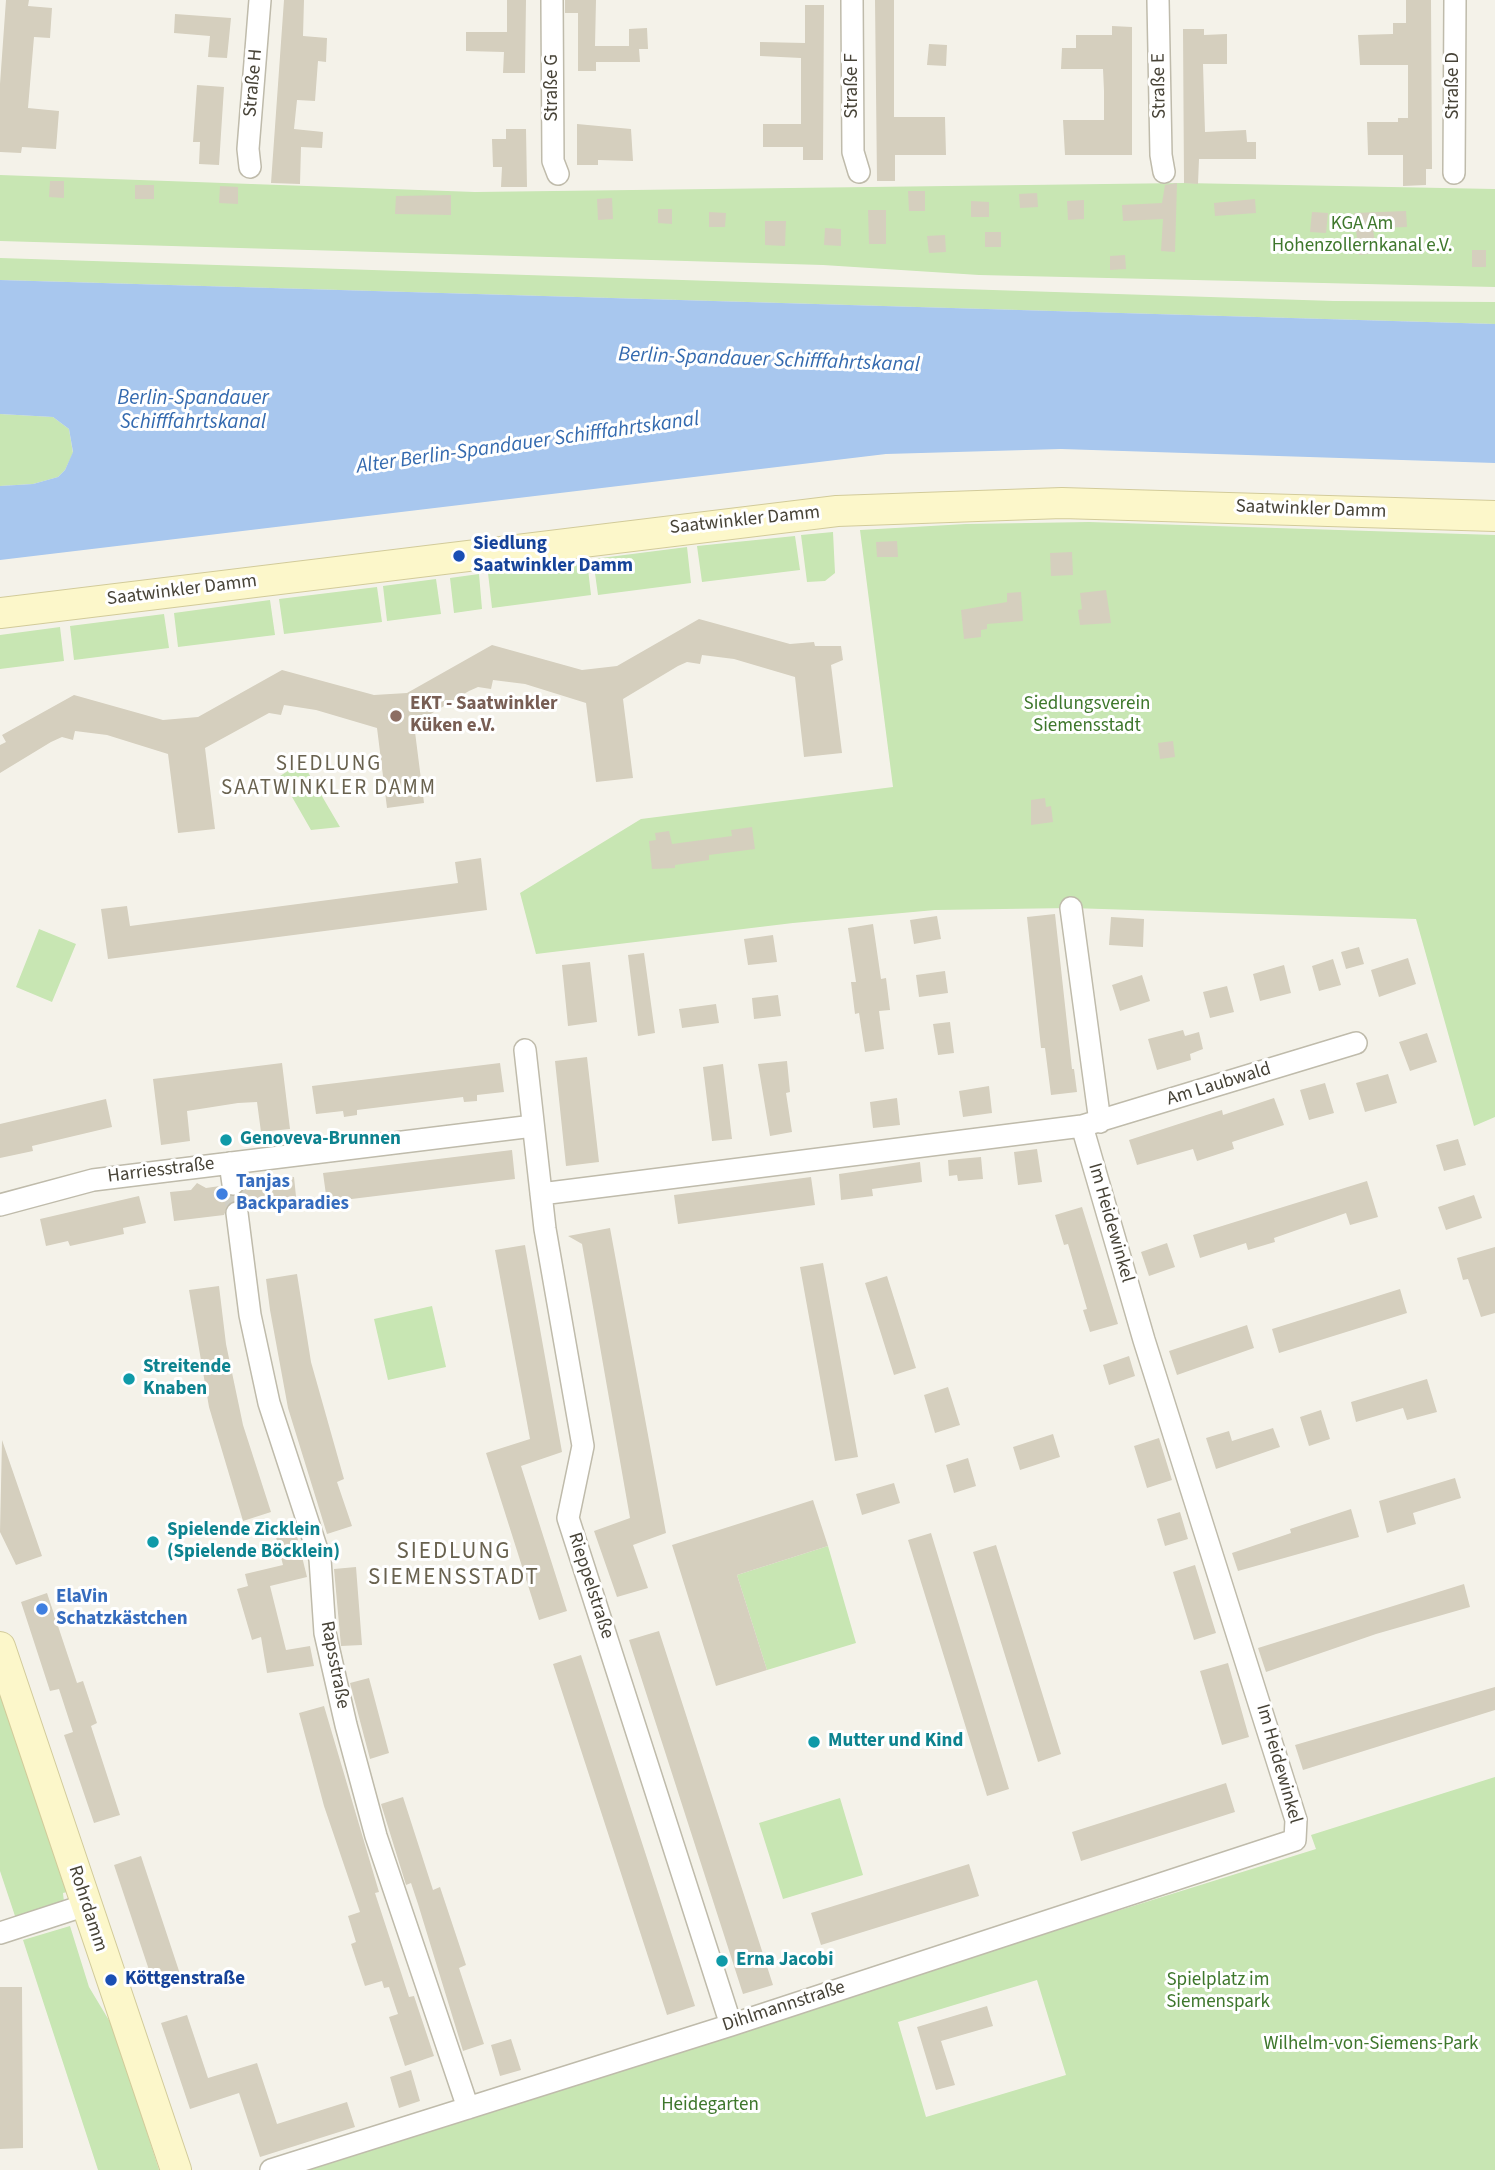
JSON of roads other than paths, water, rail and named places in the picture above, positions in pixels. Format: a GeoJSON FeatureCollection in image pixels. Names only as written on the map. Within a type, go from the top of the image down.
{"type":"FeatureCollection","features":[{"type":"Feature","properties":{"kind":"main road","name":"Saatwinkler Damm"},"geometry":{"type":"LineString","coordinates":[[0,613],[699,525],[837,511],[1062,503],[1495,516]]}},
{"type":"Feature","properties":{"kind":"main road","name":"Rohrdamm"},"geometry":{"type":"LineString","coordinates":[[0,1647],[176,2170]]}},
{"type":"Feature","properties":{"kind":"street","name":"Straße H"},"geometry":{"type":"LineString","coordinates":[[250,167],[248,149],[260,0]]}},
{"type":"Feature","properties":{"kind":"street","name":"Straße G"},"geometry":{"type":"LineString","coordinates":[[552,0],[553,161],[558,174]]}},
{"type":"Feature","properties":{"kind":"street","name":"Straße F"},"geometry":{"type":"LineString","coordinates":[[852,0],[853,152],[859,172]]}},
{"type":"Feature","properties":{"kind":"street","name":"Straße E"},"geometry":{"type":"LineString","coordinates":[[1158,0],[1161,155],[1164,172]]}},
{"type":"Feature","properties":{"kind":"street","name":"Straße D"},"geometry":{"type":"LineString","coordinates":[[1454,173],[1455,0]]}},
{"type":"Feature","properties":{"kind":"street","name":"Im Heidewinkel"},"geometry":{"type":"LineString","coordinates":[[1071,908],[1091,1124],[1144,1340],[1296,1820],[1295,1840]]}},
{"type":"Feature","properties":{"kind":"street","name":"Am Laubwald"},"geometry":{"type":"LineString","coordinates":[[1091,1124],[1356,1043]]}},
{"type":"Feature","properties":{"kind":"street","name":"Rieppelstraße"},"geometry":{"type":"LineString","coordinates":[[525,1050],[541,1194],[583,1446],[568,1518],[731,2025]]}},
{"type":"Feature","properties":{"kind":"street"},"geometry":{"type":"LineString","coordinates":[[541,1194],[1091,1124]]}},
{"type":"Feature","properties":{"kind":"street","name":"Harriesstraße"},"geometry":{"type":"LineString","coordinates":[[0,1205],[93,1180],[533,1126]]}},
{"type":"Feature","properties":{"kind":"street"},"geometry":{"type":"LineString","coordinates":[[230,1163],[233,1184]]}},
{"type":"Feature","properties":{"kind":"street","name":"Rapsstraße"},"geometry":{"type":"LineString","coordinates":[[237,1213],[250,1315],[269,1403],[320,1559],[325,1633],[337,1691],[376,1836],[468,2108]]}},
{"type":"Feature","properties":{"kind":"street","name":"Dihlmannstraße"},"geometry":{"type":"LineString","coordinates":[[271,2170],[731,2025],[1295,1840]]}},
{"type":"Feature","properties":{"kind":"street"},"geometry":{"type":"LineString","coordinates":[[0,1933],[86,1905]]}},
{"type":"Feature","properties":{"kind":"water","name":"Berlin-Spandauer Schifffahrtskanal"},"geometry":{"type":"Polygon","coordinates":[[[0,280],[1495,324],[1495,463],[1061,449],[886,454],[0,560],[0,486],[33,484],[58,477],[65,470],[73,452],[69,429],[53,417],[0,414],[0,280]]]}},
{"type":"Feature","properties":{"kind":"tunnel"},"geometry":{"type":"LineString","coordinates":[[233,1184],[237,1213]]}},
{"type":"Feature","properties":{"kind":"place","name":"Siedlung Saatwinkler Damm"},"geometry":{"type":"Point","coordinates":[459,556]}},
{"type":"Feature","properties":{"kind":"place","name":"EKT - Saatwinkler Küken e.V."},"geometry":{"type":"Point","coordinates":[396,716]}},
{"type":"Feature","properties":{"kind":"place","name":"Genoveva-Brunnen"},"geometry":{"type":"Point","coordinates":[226,1140]}},
{"type":"Feature","properties":{"kind":"place","name":"Tanjas Backparadies"},"geometry":{"type":"Point","coordinates":[222,1194]}},
{"type":"Feature","properties":{"kind":"place","name":"Streitende Knaben"},"geometry":{"type":"Point","coordinates":[129,1379]}},
{"type":"Feature","properties":{"kind":"place","name":"Spielende Zicklein (Spielende Böcklein)"},"geometry":{"type":"Point","coordinates":[153,1542]}},
{"type":"Feature","properties":{"kind":"place","name":"ElaVin Schatzkästchen"},"geometry":{"type":"Point","coordinates":[42,1609]}},
{"type":"Feature","properties":{"kind":"place","name":"Mutter und Kind"},"geometry":{"type":"Point","coordinates":[814,1742]}},
{"type":"Feature","properties":{"kind":"place","name":"Erna Jacobi"},"geometry":{"type":"Point","coordinates":[722,1961]}},
{"type":"Feature","properties":{"kind":"place","name":"Köttgenstraße"},"geometry":{"type":"Point","coordinates":[111,1980]}},
{"type":"Feature","properties":{"kind":"district","name":"SIEDLUNG SAATWINKLER DAMM"},"geometry":{"type":"Point","coordinates":[329,777]}},
{"type":"Feature","properties":{"kind":"district","name":"SIEDLUNG SIEMENSSTADT"},"geometry":{"type":"Point","coordinates":[454,1566]}},
{"type":"Feature","properties":{"kind":"park label","name":"KGA Am Hohenzollernkanal e.V."},"geometry":{"type":"Point","coordinates":[1362,236]}},
{"type":"Feature","properties":{"kind":"park label","name":"Siedlungsverein Siemensstadt"},"geometry":{"type":"Point","coordinates":[1087,716]}},
{"type":"Feature","properties":{"kind":"park label","name":"Spielplatz im Siemenspark"},"geometry":{"type":"Point","coordinates":[1218,1992]}},
{"type":"Feature","properties":{"kind":"park label","name":"Wilhelm-von-Siemens-Park"},"geometry":{"type":"Point","coordinates":[1371,2045]}},
{"type":"Feature","properties":{"kind":"park label","name":"Heidegarten"},"geometry":{"type":"Point","coordinates":[710,2106]}},
{"type":"Feature","properties":{"kind":"water label","name":"Alter Berlin-Spandauer Schifffahrtskanal"},"geometry":{"type":"Point","coordinates":[528,444]}}]}
